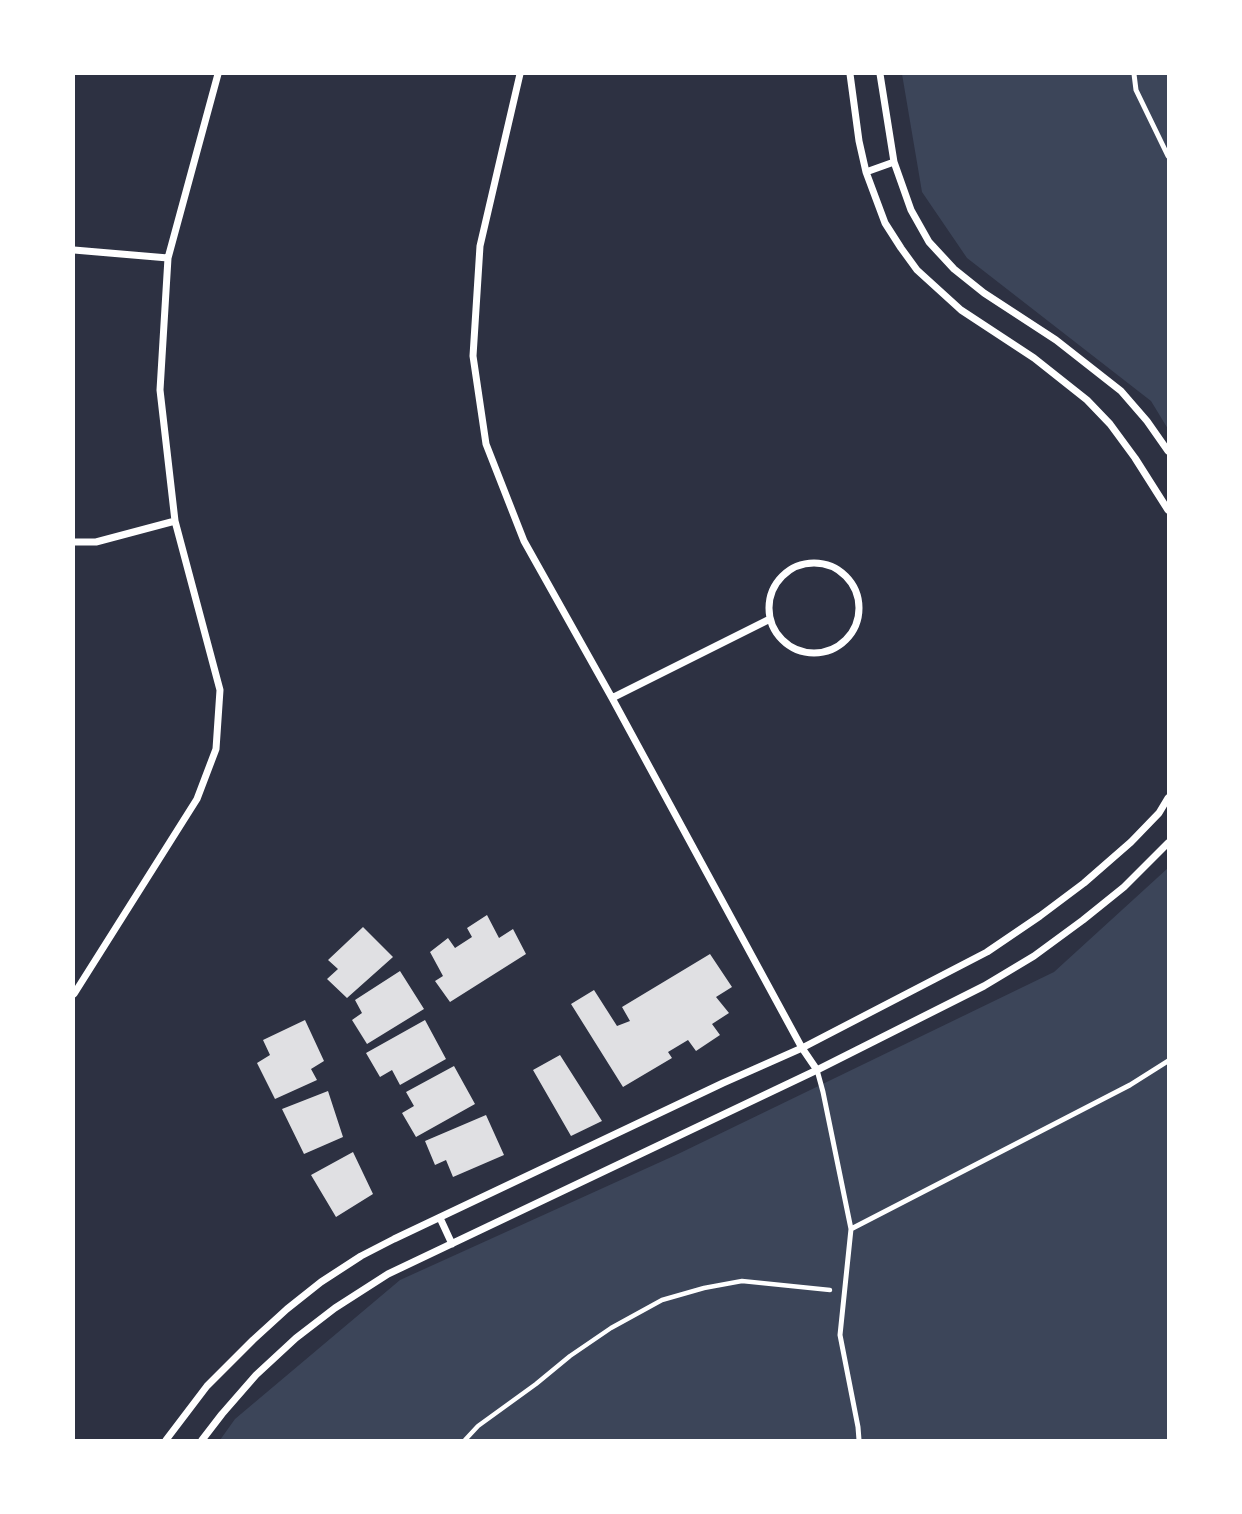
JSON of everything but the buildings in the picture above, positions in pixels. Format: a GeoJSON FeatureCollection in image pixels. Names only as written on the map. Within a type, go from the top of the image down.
{"type":"FeatureCollection","features":[{"type":"Feature","properties":{"kind":"street"},"geometry":{"type":"LineString","coordinates":[[74,994],[197,799],[215,749],[220,690],[175,521],[160,390],[169,258],[218,74]]}},
{"type":"Feature","properties":{"kind":"street"},"geometry":{"type":"LineString","coordinates":[[520,74],[480,246],[473,356],[486,444],[524,541],[802,1048],[817,1070]]}},
{"type":"Feature","properties":{"kind":"street"},"geometry":{"type":"LineString","coordinates":[[850,74],[859,141],[875,199],[885,223],[917,270],[961,310],[1034,358],[1087,400],[1110,424],[1168,510]]}},
{"type":"Feature","properties":{"kind":"street"},"geometry":{"type":"LineString","coordinates":[[880,74],[894,162],[911,210],[929,242],[954,269],[1056,340],[1121,391],[1168,451]]}},
{"type":"Feature","properties":{"kind":"street"},"geometry":{"type":"LineString","coordinates":[[866,172],[894,162]]}},
{"type":"Feature","properties":{"kind":"street"},"geometry":{"type":"LineString","coordinates":[[74,250],[169,258]]}},
{"type":"Feature","properties":{"kind":"street"},"geometry":{"type":"LineString","coordinates":[[74,542],[96,542],[175,521]]}},
{"type":"Feature","properties":{"kind":"street"},"geometry":{"type":"LineString","coordinates":[[810,563],[826,564],[840,571],[851,582],[858,596],[860,611],[849,638],[825,653],[796,651],[775,633],[770,620],[768,604],[773,588],[782,576],[795,567],[810,563]]}},
{"type":"Feature","properties":{"kind":"street"},"geometry":{"type":"LineString","coordinates":[[612,698],[770,620]]}},
{"type":"Feature","properties":{"kind":"street"},"geometry":{"type":"LineString","coordinates":[[166,1440],[207,1386],[253,1340],[321,1282],[361,1256],[802,1048],[986,952],[1084,883],[1131,842],[1159,813],[1168,798]]}},
{"type":"Feature","properties":{"kind":"street"},"geometry":{"type":"LineString","coordinates":[[202,1440],[256,1376],[296,1338],[335,1308],[387,1274],[817,1070],[962,998],[1034,956],[1083,920],[1124,887],[1168,843]]}},
{"type":"Feature","properties":{"kind":"street"},"geometry":{"type":"LineString","coordinates":[[440,1218],[452,1244]]}},
{"type":"Feature","properties":{"kind":"lane"},"geometry":{"type":"LineString","coordinates":[[1134,74],[1136,90],[1168,156]]}},
{"type":"Feature","properties":{"kind":"lane"},"geometry":{"type":"LineString","coordinates":[[851,1229],[1130,1085],[1168,1061]]}},
{"type":"Feature","properties":{"kind":"lane"},"geometry":{"type":"LineString","coordinates":[[817,1070],[851,1229],[840,1335],[859,1440]]}},
{"type":"Feature","properties":{"kind":"path"},"geometry":{"type":"LineString","coordinates":[[465,1440],[478,1426],[570,1356],[611,1328],[662,1300],[742,1281],[844,1292]]}},
{"type":"Feature","properties":{"kind":"shaded area"},"geometry":{"type":"Polygon","coordinates":[[[902,74],[1168,74],[1168,429],[1151,401],[967,258],[922,192],[902,74]]]}},
{"type":"Feature","properties":{"kind":"shaded area"},"geometry":{"type":"Polygon","coordinates":[[[1168,868],[1168,1440],[220,1440],[235,1419],[400,1280],[678,1154],[1054,972],[1168,868]]]}}]}
